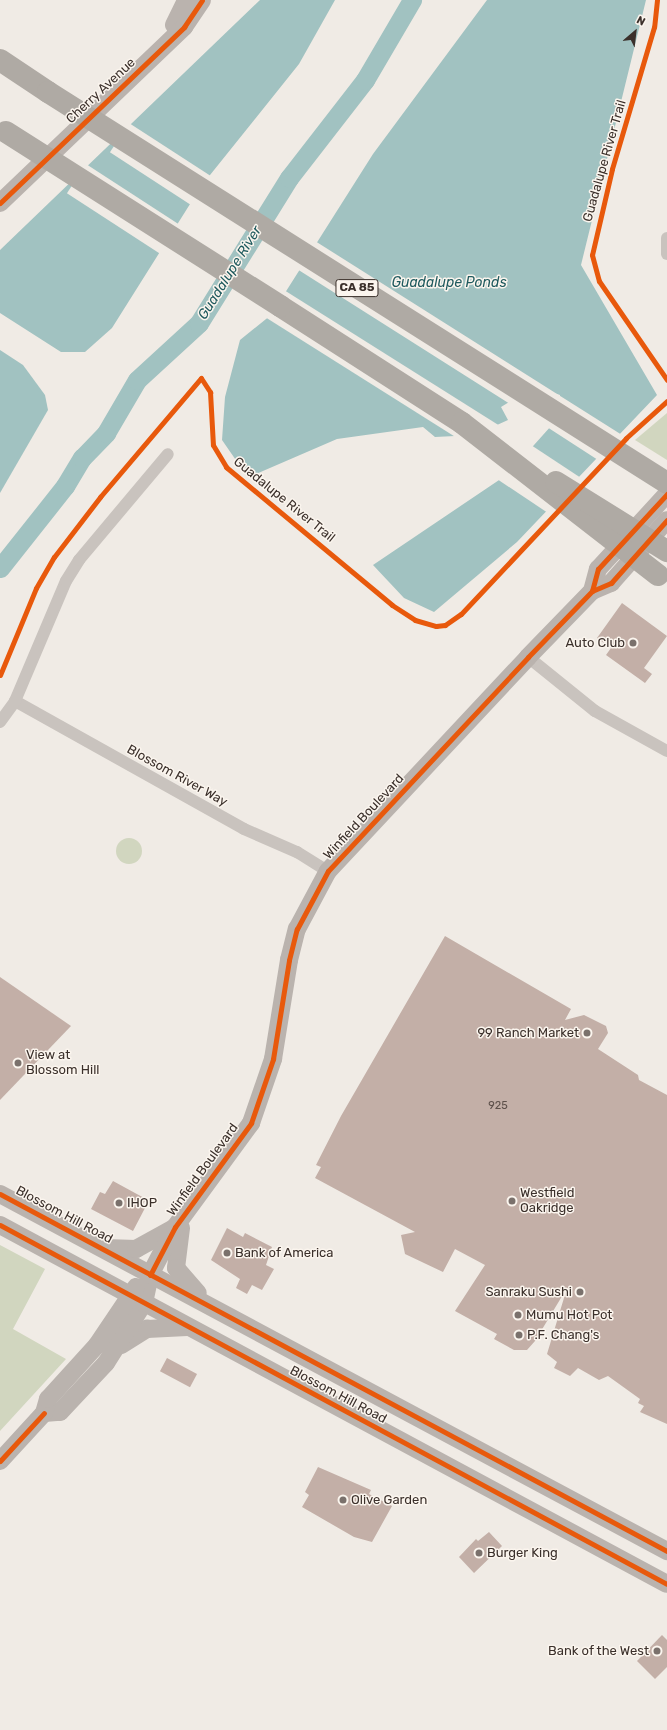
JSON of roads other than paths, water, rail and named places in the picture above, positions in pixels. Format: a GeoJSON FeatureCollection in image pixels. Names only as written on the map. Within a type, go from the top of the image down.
{"type":"FeatureCollection","features":[{"type":"Feature","properties":{"kind":"highway","name":"CA 85"},"geometry":{"type":"LineString","coordinates":[[0,60],[48,92],[667,483]]}},
{"type":"Feature","properties":{"kind":"highway"},"geometry":{"type":"LineString","coordinates":[[3,130],[462,423],[667,550]]}},
{"type":"Feature","properties":{"kind":"highway"},"geometry":{"type":"LineString","coordinates":[[462,423],[662,578]]}},
{"type":"Feature","properties":{"kind":"street","name":"Cherry Avenue"},"geometry":{"type":"LineString","coordinates":[[172,35],[186,0]]}},
{"type":"Feature","properties":{"kind":"street","name":"Cherry Avenue"},"geometry":{"type":"LineString","coordinates":[[5,198],[172,35],[184,27],[202,0]]}},
{"type":"Feature","properties":{"kind":"street"},"geometry":{"type":"LineString","coordinates":[[667,238],[667,254]]}},
{"type":"Feature","properties":{"kind":"street"},"geometry":{"type":"LineString","coordinates":[[0,722],[15,701],[72,570],[168,454]]}},
{"type":"Feature","properties":{"kind":"street","name":"Winfield Boulevard"},"geometry":{"type":"LineString","coordinates":[[592,591],[598,569],[667,494]]}},
{"type":"Feature","properties":{"kind":"street","name":"Winfield Boulevard"},"geometry":{"type":"LineString","coordinates":[[44,1413],[60,1412],[116,1349],[144,1303],[150,1275],[180,1220],[239,1141],[264,1092],[297,929],[328,871],[528,657],[592,591],[611,584],[667,520]]}},
{"type":"Feature","properties":{"kind":"street"},"geometry":{"type":"LineString","coordinates":[[528,657],[596,711],[667,751]]}},
{"type":"Feature","properties":{"kind":"street","name":"Blossom River Way"},"geometry":{"type":"LineString","coordinates":[[15,701],[244,829],[297,852],[328,871]]}},
{"type":"Feature","properties":{"kind":"street","name":"Blossom Hill Road"},"geometry":{"type":"LineString","coordinates":[[0,1194],[104,1248],[150,1275],[215,1308],[667,1551]]}},
{"type":"Feature","properties":{"kind":"street"},"geometry":{"type":"LineString","coordinates":[[104,1248],[136,1249],[180,1220]]}},
{"type":"Feature","properties":{"kind":"street"},"geometry":{"type":"LineString","coordinates":[[180,1220],[176,1268],[215,1308]]}},
{"type":"Feature","properties":{"kind":"street","name":"Blossom Hill Road"},"geometry":{"type":"LineString","coordinates":[[0,1225],[667,1584]]}},
{"type":"Feature","properties":{"kind":"street","name":"Winfield Boulevard"},"geometry":{"type":"LineString","coordinates":[[0,1461],[44,1413],[48,1399],[97,1345],[128,1294],[150,1275]]}},
{"type":"Feature","properties":{"kind":"street"},"geometry":{"type":"LineString","coordinates":[[116,1349],[147,1329],[187,1327]]}},
{"type":"Feature","properties":{"kind":"water"},"geometry":{"type":"Polygon","coordinates":[[[260,0],[335,0],[299,64],[202,185],[112,328],[85,352],[61,352],[0,313],[0,250],[260,0]]]}},
{"type":"Feature","properties":{"kind":"water","name":"Guadalupe Ponds"},"geometry":{"type":"Polygon","coordinates":[[[487,0],[646,0],[581,265],[657,395],[517,542],[434,612],[404,598],[373,565],[508,474],[560,416],[560,395],[547,391],[514,399],[501,407],[508,420],[475,435],[435,437],[423,427],[337,439],[256,474],[240,466],[222,440],[225,397],[240,340],[271,315],[373,154],[487,0]]]}},
{"type":"Feature","properties":{"kind":"water"},"geometry":{"type":"Polygon","coordinates":[[[0,350],[23,365],[45,395],[48,410],[0,493],[0,350]]]}},
{"type":"Feature","properties":{"kind":"waterway","name":"Guadalupe River"},"geometry":{"type":"LineString","coordinates":[[0,568],[65,486],[82,458],[106,433],[137,380],[199,323],[289,178],[365,80],[412,0]]}},
{"type":"Feature","properties":{"kind":"place","name":"Auto Club"},"geometry":{"type":"Point","coordinates":[633,643]}},
{"type":"Feature","properties":{"kind":"place","name":"99 Ranch Market"},"geometry":{"type":"Point","coordinates":[587,1033]}},
{"type":"Feature","properties":{"kind":"place","name":"View at Blossom Hill"},"geometry":{"type":"Point","coordinates":[18,1063]}},
{"type":"Feature","properties":{"kind":"place","name":"Westfield Oakridge"},"geometry":{"type":"Point","coordinates":[512,1201]}},
{"type":"Feature","properties":{"kind":"place","name":"IHOP"},"geometry":{"type":"Point","coordinates":[119,1203]}},
{"type":"Feature","properties":{"kind":"place","name":"Bank of America"},"geometry":{"type":"Point","coordinates":[227,1253]}},
{"type":"Feature","properties":{"kind":"place","name":"Sanraku Sushi"},"geometry":{"type":"Point","coordinates":[580,1292]}},
{"type":"Feature","properties":{"kind":"place","name":"Mumu Hot Pot"},"geometry":{"type":"Point","coordinates":[518,1315]}},
{"type":"Feature","properties":{"kind":"place","name":"P.F. Chang's"},"geometry":{"type":"Point","coordinates":[519,1335]}},
{"type":"Feature","properties":{"kind":"place","name":"Olive Garden"},"geometry":{"type":"Point","coordinates":[343,1500]}},
{"type":"Feature","properties":{"kind":"place","name":"Burger King"},"geometry":{"type":"Point","coordinates":[479,1553]}},
{"type":"Feature","properties":{"kind":"place","name":"Bank of the West"},"geometry":{"type":"Point","coordinates":[657,1651]}}]}
